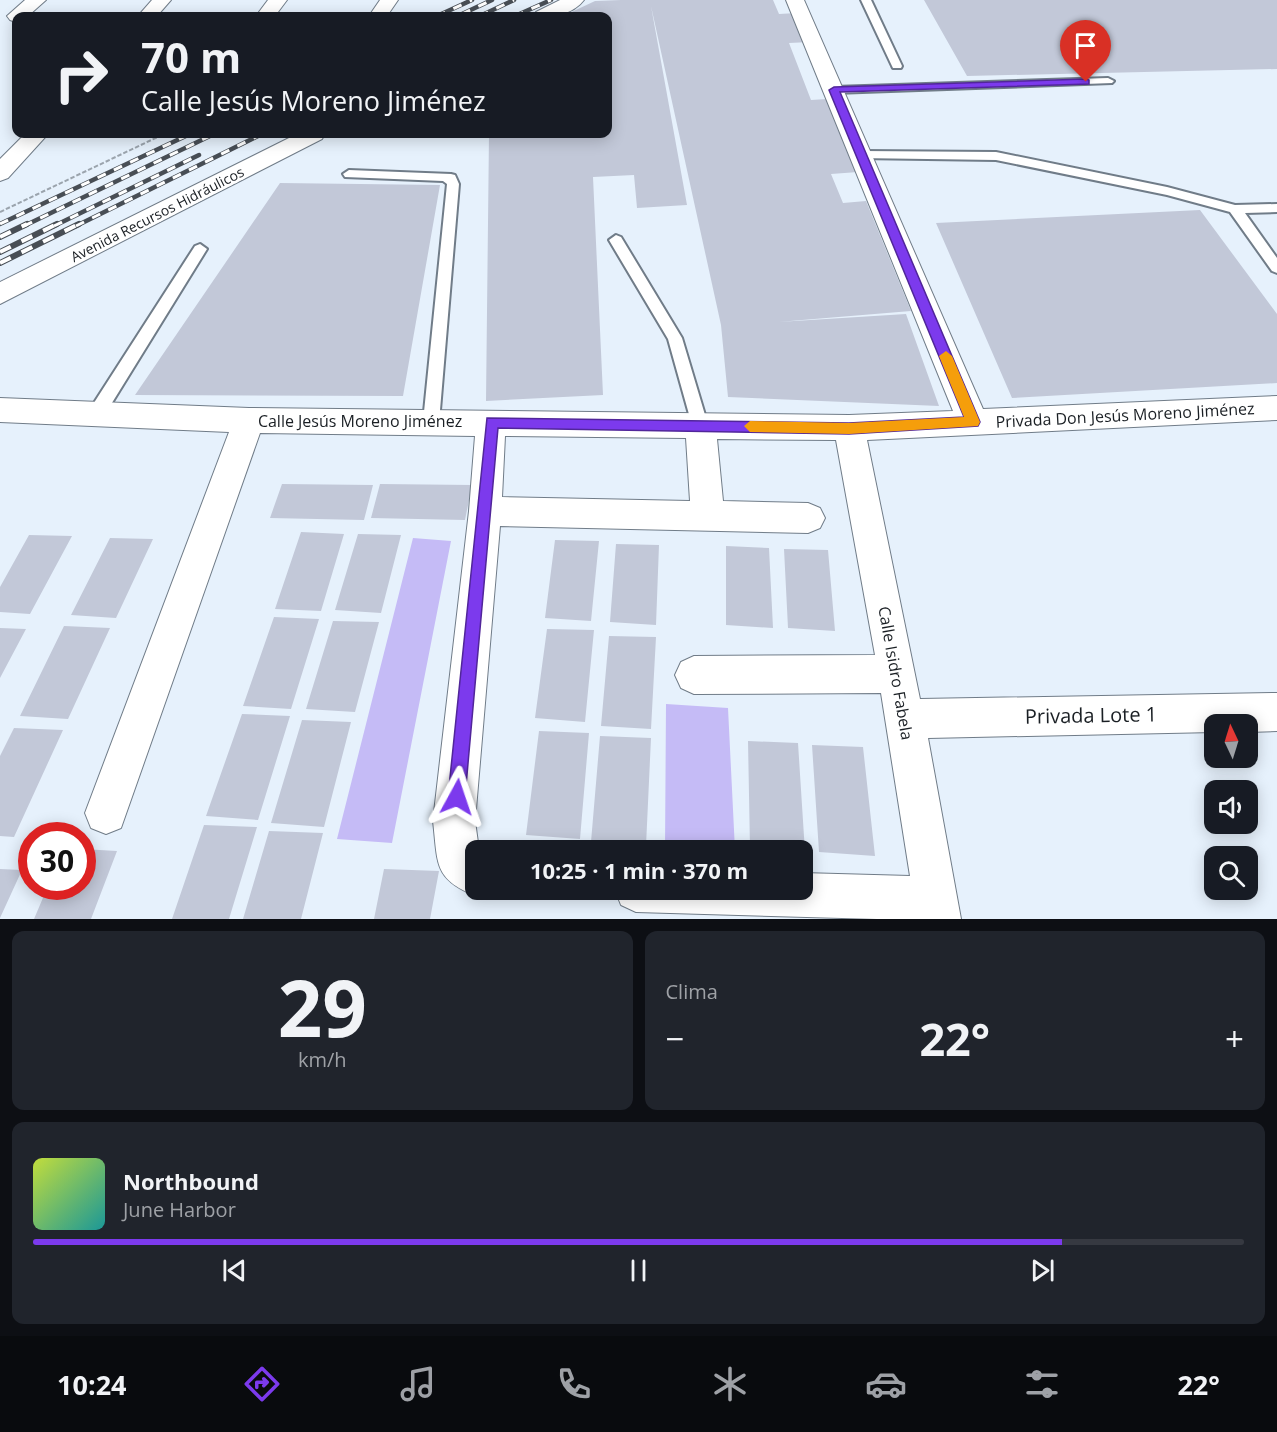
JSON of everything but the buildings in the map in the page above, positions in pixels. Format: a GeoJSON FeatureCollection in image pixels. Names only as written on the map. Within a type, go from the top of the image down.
{"type":"FeatureCollection","features":[{"type":"Feature","properties":{"kind":"street"},"geometry":{"type":"LineString","coordinates":[[23,12],[37,0]]}},
{"type":"Feature","properties":{"kind":"street"},"geometry":{"type":"LineString","coordinates":[[151,12],[162,0]]}},
{"type":"Feature","properties":{"kind":"street"},"geometry":{"type":"LineString","coordinates":[[268,12],[278,0]]}},
{"type":"Feature","properties":{"kind":"street"},"geometry":{"type":"LineString","coordinates":[[551,12],[575,0]]}},
{"type":"Feature","properties":{"kind":"street"},"geometry":{"type":"LineString","coordinates":[[795,0],[973,422]]}},
{"type":"Feature","properties":{"kind":"street"},"geometry":{"type":"LineString","coordinates":[[0,31],[12,21]]}},
{"type":"Feature","properties":{"kind":"street"},"geometry":{"type":"LineString","coordinates":[[0,173],[33,138]]}},
{"type":"Feature","properties":{"kind":"street","name":"Avenida Recursos Hidráulicos"},"geometry":{"type":"LineString","coordinates":[[0,294],[306,138]]}},
{"type":"Feature","properties":{"kind":"street","name":"Privada Don Jesús Moreno Jiménez"},"geometry":{"type":"LineString","coordinates":[[973,422],[1277,408]]}},
{"type":"Feature","properties":{"kind":"street","name":"Calle Jesús Moreno Jiménez"},"geometry":{"type":"LineString","coordinates":[[0,410],[249,420],[849,428],[973,422]]}},
{"type":"Feature","properties":{"kind":"street"},"geometry":{"type":"LineString","coordinates":[[106,813],[249,420]]}},
{"type":"Feature","properties":{"kind":"street"},"geometry":{"type":"LineString","coordinates":[[465,867],[459,863],[454,821],[485,511],[491,422]]}},
{"type":"Feature","properties":{"kind":"street"},"geometry":{"type":"LineString","coordinates":[[700,425],[708,516]]}},
{"type":"Feature","properties":{"kind":"street","name":"Calle Isidro Fabela"},"geometry":{"type":"LineString","coordinates":[[849,428],[897,674],[938,909]]}},
{"type":"Feature","properties":{"kind":"street"},"geometry":{"type":"LineString","coordinates":[[485,511],[808,518]]}},
{"type":"Feature","properties":{"kind":"street"},"geometry":{"type":"LineString","coordinates":[[694,675],[897,674]]}},
{"type":"Feature","properties":{"kind":"street","name":"Privada Lote 1"},"geometry":{"type":"LineString","coordinates":[[904,719],[1277,712]]}},
{"type":"Feature","properties":{"kind":"street"},"geometry":{"type":"LineString","coordinates":[[795,900],[938,909]]}},
{"type":"Feature","properties":{"kind":"lane"},"geometry":{"type":"LineString","coordinates":[[866,0],[897,66]]}},
{"type":"Feature","properties":{"kind":"lane"},"geometry":{"type":"LineString","coordinates":[[834,90],[1108,81]]}},
{"type":"Feature","properties":{"kind":"lane"},"geometry":{"type":"LineString","coordinates":[[862,155],[996,156],[1167,191],[1235,209],[1277,208]]}},
{"type":"Feature","properties":{"kind":"lane"},"geometry":{"type":"LineString","coordinates":[[349,174],[443,177],[451,178],[453,184],[431,422]]}},
{"type":"Feature","properties":{"kind":"lane"},"geometry":{"type":"LineString","coordinates":[[1235,209],[1277,268]]}},
{"type":"Feature","properties":{"kind":"lane"},"geometry":{"type":"LineString","coordinates":[[616,240],[675,338],[700,425]]}},
{"type":"Feature","properties":{"kind":"lane"},"geometry":{"type":"LineString","coordinates":[[96,414],[200,249]]}},
{"type":"Feature","properties":{"kind":"path"},"geometry":{"type":"LineString","coordinates":[[0,212],[156,138]]}},
{"type":"Feature","properties":{"kind":"shaded area"},"geometry":{"type":"Polygon","coordinates":[[[413,538],[451,541],[392,843],[337,839],[413,538]]]}},
{"type":"Feature","properties":{"kind":"shaded area"},"geometry":{"type":"Polygon","coordinates":[[[666,704],[728,708],[735,840],[665,840],[666,704]]]}},
{"type":"Feature","properties":{"kind":"railway"},"geometry":{"type":"LineString","coordinates":[[446,12],[472,0]]}},
{"type":"Feature","properties":{"kind":"railway"},"geometry":{"type":"LineString","coordinates":[[466,12],[492,0]]}},
{"type":"Feature","properties":{"kind":"railway"},"geometry":{"type":"LineString","coordinates":[[488,12],[514,0]]}},
{"type":"Feature","properties":{"kind":"railway"},"geometry":{"type":"LineString","coordinates":[[524,12],[551,0]]}},
{"type":"Feature","properties":{"kind":"railway"},"geometry":{"type":"LineString","coordinates":[[0,224],[182,138]]}},
{"type":"Feature","properties":{"kind":"railway"},"geometry":{"type":"LineString","coordinates":[[24,226],[206,138]]}},
{"type":"Feature","properties":{"kind":"railway"},"geometry":{"type":"LineString","coordinates":[[76,226],[254,138]]}},
{"type":"Feature","properties":{"kind":"railway"},"geometry":{"type":"LineString","coordinates":[[54,226],[199,155]]}},
{"type":"Feature","properties":{"kind":"railway"},"geometry":{"type":"LineString","coordinates":[[0,237],[27,224]]}},
{"type":"Feature","properties":{"kind":"railway"},"geometry":{"type":"LineString","coordinates":[[0,252],[57,224]]}},
{"type":"Feature","properties":{"kind":"railway"},"geometry":{"type":"LineString","coordinates":[[0,263],[79,224]]}},
{"type":"Feature","properties":{"kind":"slow traffic"},"geometry":{"type":"LineString","coordinates":[[750,426],[849,428],[973,422],[946,356]]}},
{"type":"Feature","properties":{"kind":"route"},"geometry":{"type":"LineString","coordinates":[[457,797],[485,511],[491,422],[849,428],[973,422],[834,90],[1086,82]]}}]}
